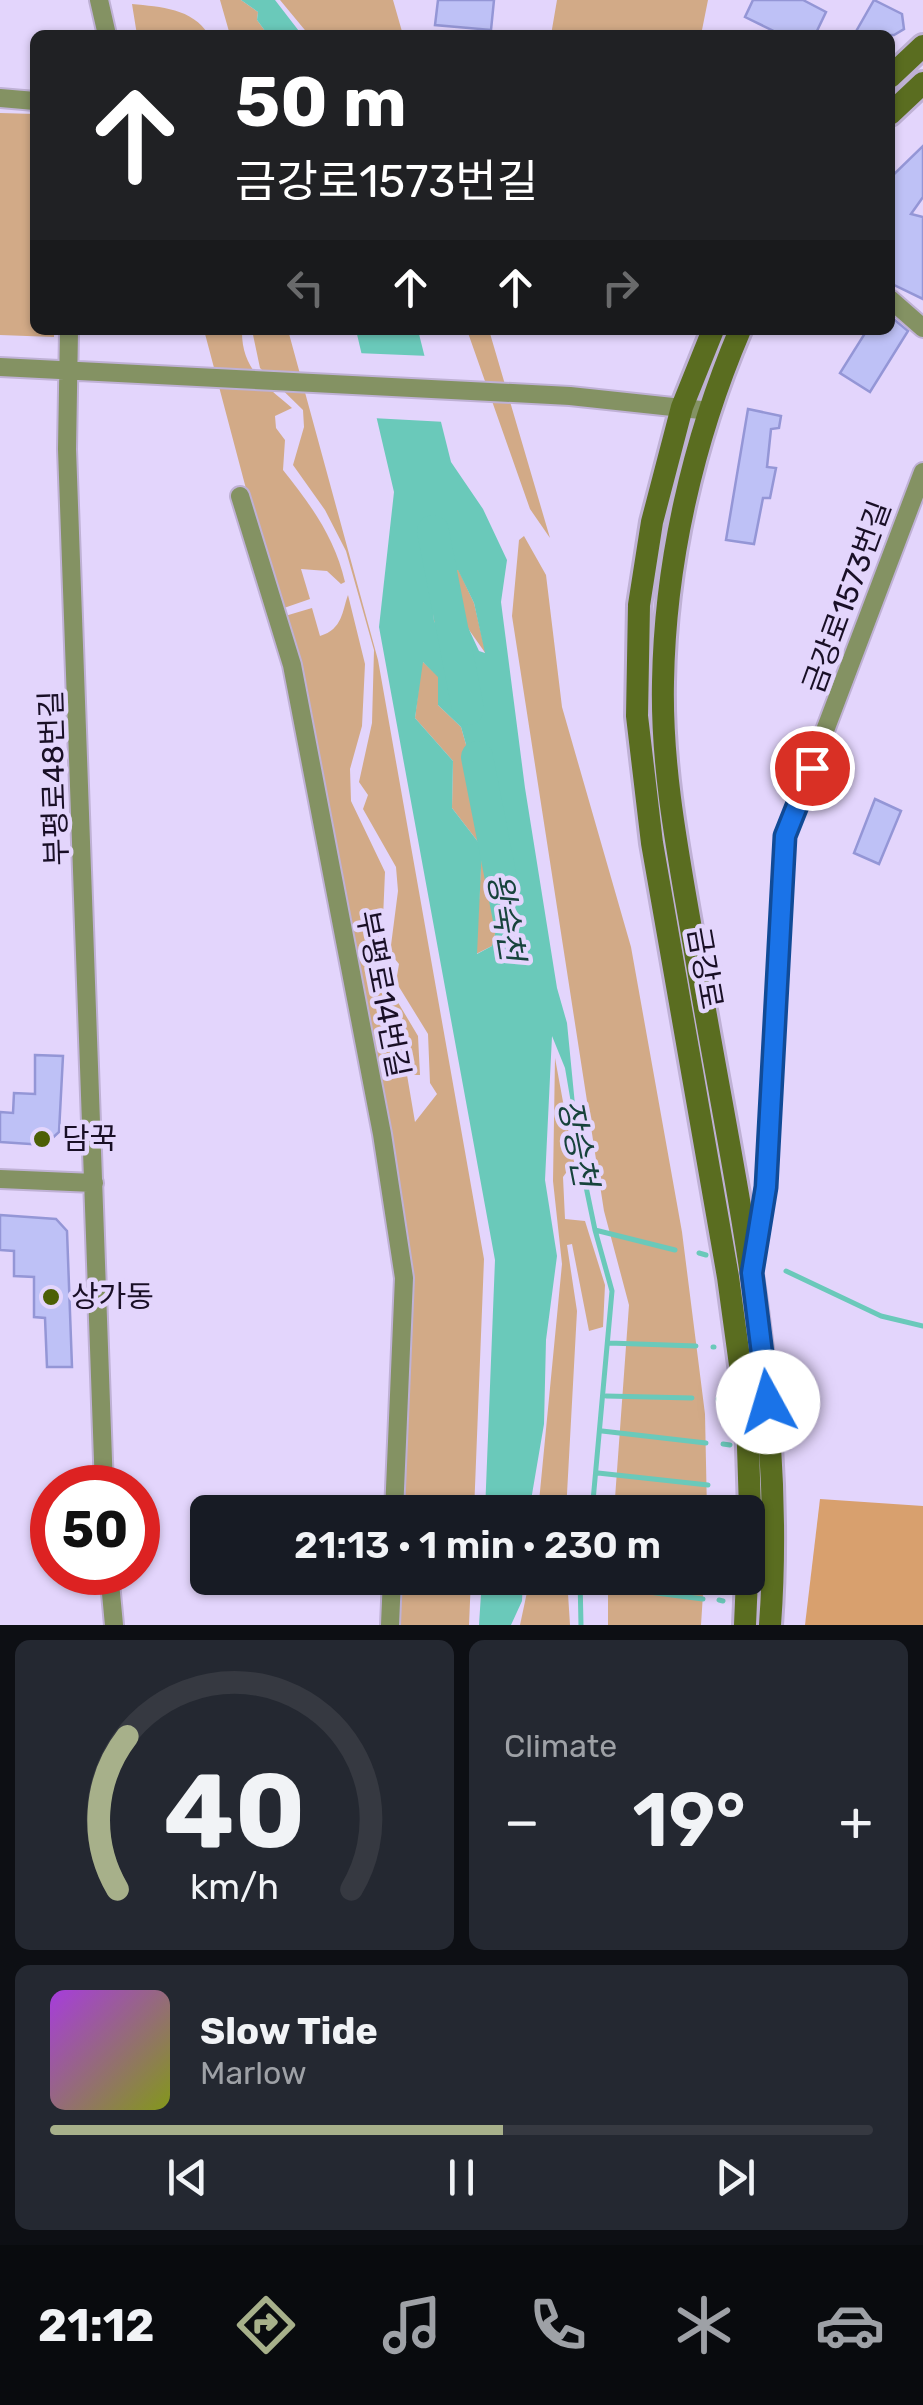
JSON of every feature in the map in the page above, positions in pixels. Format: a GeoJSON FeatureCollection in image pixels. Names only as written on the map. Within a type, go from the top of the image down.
{"type":"FeatureCollection","features":[{"type":"Feature","properties":{"kind":"main road"},"geometry":{"type":"LineString","coordinates":[[895,72],[923,46]]}},
{"type":"Feature","properties":{"kind":"main road"},"geometry":{"type":"LineString","coordinates":[[895,109],[923,83]]}},
{"type":"Feature","properties":{"kind":"main road","name":"금강로"},"geometry":{"type":"LineString","coordinates":[[711,335],[682,407],[652,522],[639,604],[637,716],[652,843],[725,1259],[747,1416],[750,1508],[745,1625]]}},
{"type":"Feature","properties":{"kind":"main road","name":"금강로"},"geometry":{"type":"LineString","coordinates":[[738,335],[710,411],[675,548],[663,682],[669,800],[752,1273],[773,1472],[770,1625]]}},
{"type":"Feature","properties":{"kind":"street"},"geometry":{"type":"LineString","coordinates":[[99,0],[106,30]]}},
{"type":"Feature","properties":{"kind":"street"},"geometry":{"type":"LineString","coordinates":[[0,98],[30,100]]}},
{"type":"Feature","properties":{"kind":"street"},"geometry":{"type":"LineString","coordinates":[[895,303],[923,328]]}},
{"type":"Feature","properties":{"kind":"street","name":"부평로48번길"},"geometry":{"type":"LineString","coordinates":[[70,335],[66,371],[103,1465]]}},
{"type":"Feature","properties":{"kind":"street"},"geometry":{"type":"LineString","coordinates":[[0,367],[570,396],[710,411]]}},
{"type":"Feature","properties":{"kind":"street","name":"금강로1573번길"},"geometry":{"type":"LineString","coordinates":[[752,1273],[766,1187],[785,836],[923,472]]}},
{"type":"Feature","properties":{"kind":"street","name":"부평로14번길"},"geometry":{"type":"LineString","coordinates":[[240,496],[292,665],[388,1170],[404,1278],[395,1495]]}},
{"type":"Feature","properties":{"kind":"street"},"geometry":{"type":"LineString","coordinates":[[0,1179],[94,1183]]}},
{"type":"Feature","properties":{"kind":"street"},"geometry":{"type":"LineString","coordinates":[[111,1595],[114,1625]]}},
{"type":"Feature","properties":{"kind":"street"},"geometry":{"type":"LineString","coordinates":[[390,1625],[391,1595]]}},
{"type":"Feature","properties":{"kind":"shaded area"},"geometry":{"type":"Polygon","coordinates":[[[220,0],[241,0],[258,12],[257,20],[264,30],[229,30],[220,0]]]}},
{"type":"Feature","properties":{"kind":"shaded area"},"geometry":{"type":"Polygon","coordinates":[[[280,0],[393,0],[402,30],[305,30],[280,0]]]}},
{"type":"Feature","properties":{"kind":"shaded area"},"geometry":{"type":"Polygon","coordinates":[[[557,0],[708,0],[702,30],[552,30],[557,0]]]}},
{"type":"Feature","properties":{"kind":"shaded area"},"geometry":{"type":"Polygon","coordinates":[[[132,4],[185,14],[205,30],[136,30],[132,4]]]}},
{"type":"Feature","properties":{"kind":"shaded area"},"geometry":{"type":"Polygon","coordinates":[[[0,113],[30,114],[30,335],[54,337],[0,335],[0,113]]]}},
{"type":"Feature","properties":{"kind":"shaded area"},"geometry":{"type":"Polygon","coordinates":[[[205,335],[242,335],[250,365],[292,408],[275,416],[276,428],[285,440],[283,470],[321,523],[345,582],[341,584],[327,571],[301,569],[310,599],[284,608],[285,616],[312,608],[320,636],[337,624],[348,595],[365,664],[362,726],[350,769],[351,801],[385,872],[381,965],[387,984],[418,1036],[420,1075],[407,1075],[415,1122],[437,1094],[430,1083],[428,1034],[396,982],[399,964],[390,953],[398,891],[396,867],[363,809],[368,795],[359,782],[372,723],[374,650],[346,551],[325,510],[293,465],[304,427],[303,410],[260,368],[253,335],[289,335],[378,660],[484,1259],[475,1495],[404,1495],[411,1286],[352,923],[312,738],[205,335]]]}},
{"type":"Feature","properties":{"kind":"shaded area"},"geometry":{"type":"Polygon","coordinates":[[[469,335],[490,335],[550,538],[530,509],[469,335]]]}},
{"type":"Feature","properties":{"kind":"shaded area"},"geometry":{"type":"Polygon","coordinates":[[[524,536],[546,575],[562,707],[631,947],[682,1232],[705,1414],[707,1495],[615,1495],[629,1305],[604,1211],[512,616],[519,540],[524,536]]]}},
{"type":"Feature","properties":{"kind":"shaded area"},"geometry":{"type":"Polygon","coordinates":[[[458,569],[474,603],[486,654],[467,627],[474,688],[434,621],[431,576],[458,569]]]}},
{"type":"Feature","properties":{"kind":"shaded area"},"geometry":{"type":"Polygon","coordinates":[[[422,661],[439,677],[438,705],[461,727],[477,783],[502,834],[508,882],[492,946],[476,954],[482,847],[452,808],[453,761],[415,718],[422,661]]]}},
{"type":"Feature","properties":{"kind":"shaded area"},"geometry":{"type":"Polygon","coordinates":[[[555,1058],[574,1162],[563,1177],[565,1219],[585,1221],[605,1285],[603,1327],[589,1331],[572,1244],[567,1245],[577,1311],[567,1495],[540,1495],[562,1264],[553,1181],[555,1058]]]}},
{"type":"Feature","properties":{"kind":"shaded area"},"geometry":{"type":"Polygon","coordinates":[[[820,1499],[923,1506],[923,1625],[805,1625],[820,1499]]]}},
{"type":"Feature","properties":{"kind":"shaded area"},"geometry":{"type":"Polygon","coordinates":[[[401,1595],[470,1595],[469,1625],[400,1625],[401,1595]]]}},
{"type":"Feature","properties":{"kind":"shaded area"},"geometry":{"type":"Polygon","coordinates":[[[526,1595],[568,1595],[570,1625],[520,1625],[526,1595]]]}},
{"type":"Feature","properties":{"kind":"shaded area"},"geometry":{"type":"Polygon","coordinates":[[[608,1595],[703,1595],[701,1625],[608,1625],[608,1595]]]}},
{"type":"Feature","properties":{"kind":"water"},"geometry":{"type":"Polygon","coordinates":[[[241,0],[275,0],[298,30],[264,30],[257,20],[258,12],[241,0]]]}},
{"type":"Feature","properties":{"kind":"water"},"geometry":{"type":"Polygon","coordinates":[[[357,335],[419,335],[451,462],[483,509],[507,560],[501,602],[525,788],[557,988],[567,1023],[580,1156],[565,1068],[552,1036],[545,1180],[557,1256],[546,1340],[544,1424],[532,1495],[486,1495],[495,1260],[379,627],[394,492],[357,335]],[[458,570],[431,576],[434,621],[473,687],[466,623],[479,651],[485,653],[474,603],[458,570]],[[423,662],[415,718],[453,761],[452,808],[482,847],[477,954],[492,946],[508,882],[502,834],[477,783],[461,727],[438,705],[438,677],[423,662]]]}},
{"type":"Feature","properties":{"kind":"water"},"geometry":{"type":"Polygon","coordinates":[[[481,1595],[522,1595],[511,1625],[479,1625],[481,1595]]]}},
{"type":"Feature","properties":{"kind":"pier"},"geometry":{"type":"Polygon","coordinates":[[[356,353],[429,356],[446,422],[372,418],[356,353]]]}},
{"type":"Feature","properties":{"kind":"building"},"geometry":{"type":"Polygon","coordinates":[[[438,0],[494,0],[491,30],[435,25],[438,0]]]}},
{"type":"Feature","properties":{"kind":"building"},"geometry":{"type":"Polygon","coordinates":[[[753,0],[803,0],[826,12],[817,30],[772,30],[745,17],[753,0]]]}},
{"type":"Feature","properties":{"kind":"building"},"geometry":{"type":"Polygon","coordinates":[[[874,0],[902,14],[904,29],[895,34],[895,30],[857,30],[874,0]]]}},
{"type":"Feature","properties":{"kind":"building"},"geometry":{"type":"Polygon","coordinates":[[[923,146],[923,197],[911,214],[923,217],[923,299],[895,285],[895,173],[923,146]]]}},
{"type":"Feature","properties":{"kind":"building"},"geometry":{"type":"Polygon","coordinates":[[[895,320],[908,331],[870,392],[840,373],[864,335],[895,335],[895,320]]]}},
{"type":"Feature","properties":{"kind":"building"},"geometry":{"type":"Polygon","coordinates":[[[748,409],[781,416],[779,428],[771,429],[767,467],[776,468],[770,498],[763,498],[754,544],[726,540],[748,409]]]}},
{"type":"Feature","properties":{"kind":"building"},"geometry":{"type":"Polygon","coordinates":[[[875,799],[901,811],[879,864],[854,853],[875,799]]]}},
{"type":"Feature","properties":{"kind":"building"},"geometry":{"type":"Polygon","coordinates":[[[35,1055],[63,1056],[59,1132],[45,1145],[0,1142],[0,1112],[13,1113],[14,1093],[35,1094],[35,1055]]]}},
{"type":"Feature","properties":{"kind":"building","name":"상가동"},"geometry":{"type":"Polygon","coordinates":[[[0,1215],[56,1219],[67,1231],[72,1367],[47,1367],[45,1318],[34,1317],[34,1277],[14,1276],[14,1251],[0,1250],[0,1215]]]}},
{"type":"Feature","properties":{"kind":"waterway","name":"왕숙천"},"geometry":{"type":"LineString","coordinates":[[433,531],[468,709]]}},
{"type":"Feature","properties":{"kind":"waterway","name":"왕숙천"},"geometry":{"type":"LineString","coordinates":[[477,757],[513,940]]}},
{"type":"Feature","properties":{"kind":"waterway","name":"장승천"},"geometry":{"type":"LineString","coordinates":[[579,1153],[595,1230],[675,1250]]}},
{"type":"Feature","properties":{"kind":"waterway"},"geometry":{"type":"LineString","coordinates":[[594,1495],[612,1291],[595,1230]]}},
{"type":"Feature","properties":{"kind":"waterway","name":"장승천"},"geometry":{"type":"LineString","coordinates":[[699,1253],[706,1255]]}},
{"type":"Feature","properties":{"kind":"waterway","name":"장승천"},"geometry":{"type":"LineString","coordinates":[[786,1271],[881,1316],[923,1326]]}},
{"type":"Feature","properties":{"kind":"waterway"},"geometry":{"type":"LineString","coordinates":[[609,1343],[696,1346]]}},
{"type":"Feature","properties":{"kind":"waterway"},"geometry":{"type":"LineString","coordinates":[[606,1396],[692,1398]]}},
{"type":"Feature","properties":{"kind":"waterway"},"geometry":{"type":"LineString","coordinates":[[718,1399],[723,1399]]}},
{"type":"Feature","properties":{"kind":"waterway"},"geometry":{"type":"LineString","coordinates":[[602,1431],[706,1443]]}},
{"type":"Feature","properties":{"kind":"waterway"},"geometry":{"type":"LineString","coordinates":[[723,1444],[730,1445]]}},
{"type":"Feature","properties":{"kind":"waterway"},"geometry":{"type":"LineString","coordinates":[[598,1473],[708,1485]]}},
{"type":"Feature","properties":{"kind":"waterway"},"geometry":{"type":"LineString","coordinates":[[580,1595],[581,1625]]}},
{"type":"Feature","properties":{"kind":"waterway"},"geometry":{"type":"LineString","coordinates":[[672,1595],[703,1599]]}},
{"type":"Feature","properties":{"kind":"waterway"},"geometry":{"type":"LineString","coordinates":[[719,1600],[723,1601]]}},
{"type":"Feature","properties":{"kind":"place","name":"담꾹"},"geometry":{"type":"Point","coordinates":[42,1139]}},
{"type":"Feature","properties":{"kind":"place","name":"상가동"},"geometry":{"type":"Point","coordinates":[51,1297]}},
{"type":"Feature","properties":{"kind":"route"},"geometry":{"type":"LineString","coordinates":[[768,1402],[752,1273],[766,1187],[785,836],[812,768]]}}]}
